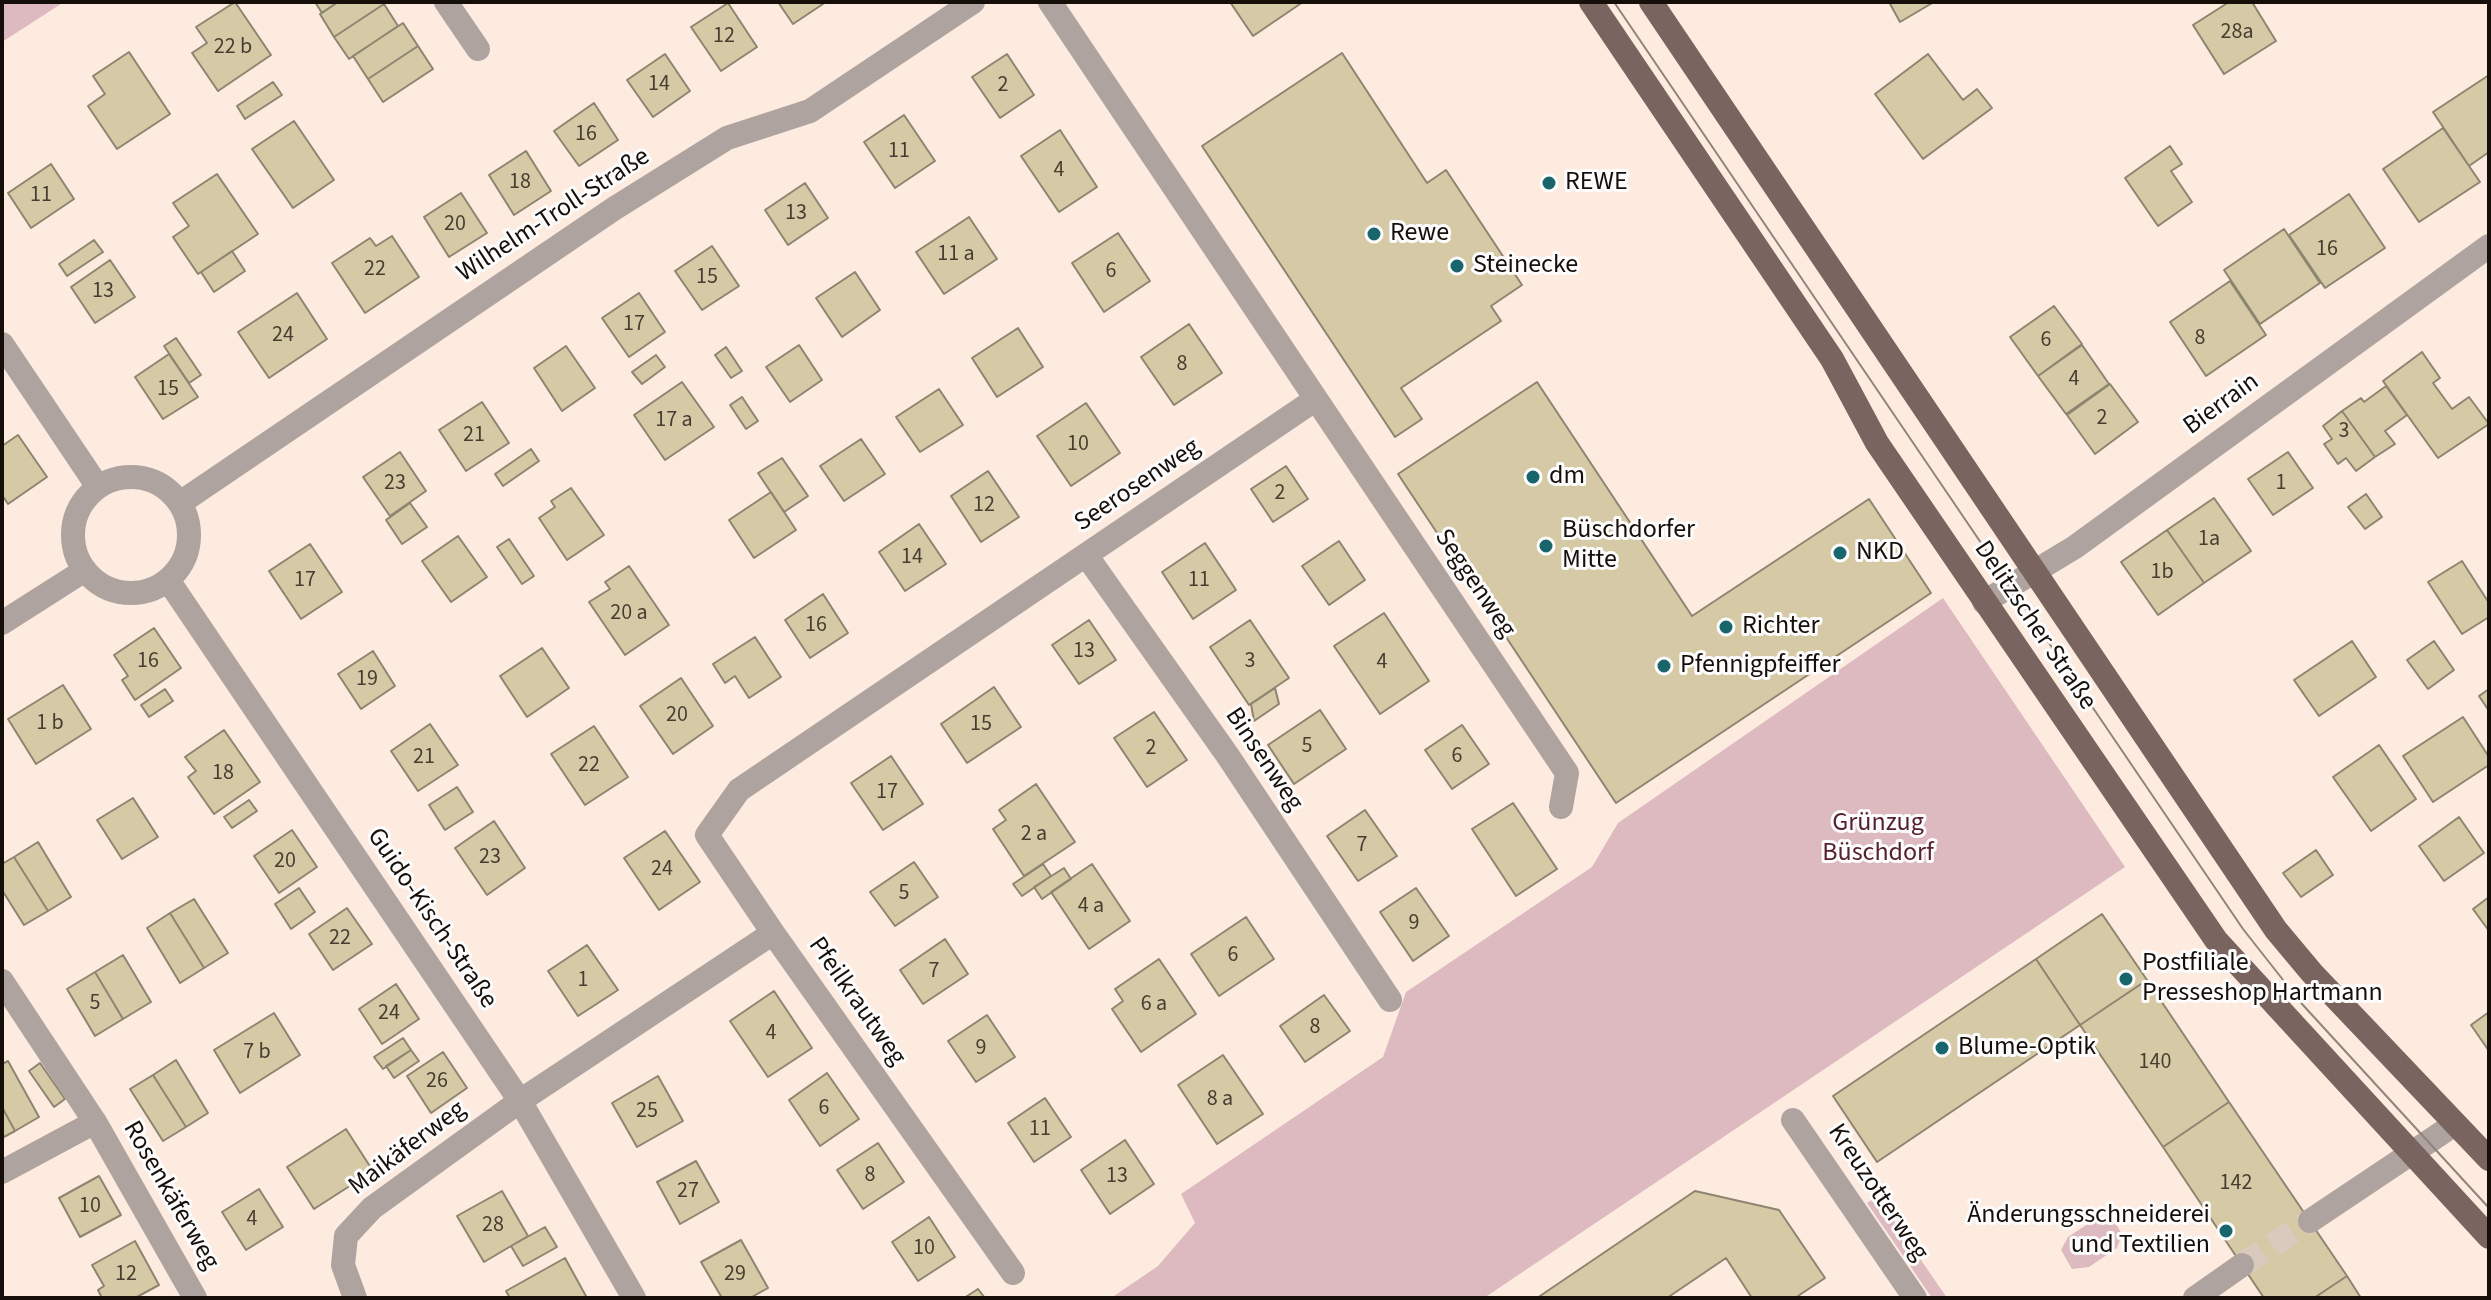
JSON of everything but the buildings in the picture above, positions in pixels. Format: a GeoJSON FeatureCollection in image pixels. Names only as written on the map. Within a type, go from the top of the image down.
{"type":"FeatureCollection","features":[{"type":"Feature","properties":{"kind":"main road","name":"Delitzscher Straße"},"geometry":{"type":"LineString","coordinates":[[1591,2],[1832,359],[1877,443],[2216,940],[2489,1237]]}},
{"type":"Feature","properties":{"kind":"main road","name":"Delitzscher Straße"},"geometry":{"type":"LineString","coordinates":[[1651,2],[2276,930],[2312,973],[2489,1159]]}},
{"type":"Feature","properties":{"kind":"street"},"geometry":{"type":"LineString","coordinates":[[446,2],[478,49]]}},
{"type":"Feature","properties":{"kind":"street","name":"Wilhelm-Troll-Straße"},"geometry":{"type":"LineString","coordinates":[[180,503],[615,208],[727,138],[810,111],[973,2]]}},
{"type":"Feature","properties":{"kind":"street"},"geometry":{"type":"LineString","coordinates":[[1050,2],[1316,399]]}},
{"type":"Feature","properties":{"kind":"street","name":"Bierrain"},"geometry":{"type":"LineString","coordinates":[[1984,602],[2075,547],[2489,246]]}},
{"type":"Feature","properties":{"kind":"street"},"geometry":{"type":"LineString","coordinates":[[2,344],[98,487]]}},
{"type":"Feature","properties":{"kind":"street","name":"Seerosenweg"},"geometry":{"type":"LineString","coordinates":[[773,933],[707,835],[739,790],[1316,399]]}},
{"type":"Feature","properties":{"kind":"street","name":"Seggenweg"},"geometry":{"type":"LineString","coordinates":[[1316,399],[1567,773],[1561,807]]}},
{"type":"Feature","properties":{"kind":"street"},"geometry":{"type":"LineString","coordinates":[[133,476],[151,480],[168,489],[180,503],[190,535],[183,560],[168,580],[152,589],[134,593],[99,583],[85,570],[75,544],[76,517],[84,500],[98,487],[115,479],[133,476]]}},
{"type":"Feature","properties":{"kind":"street","name":"Binsenweg"},"geometry":{"type":"LineString","coordinates":[[1086,555],[1228,756],[1390,1000]]}},
{"type":"Feature","properties":{"kind":"street"},"geometry":{"type":"LineString","coordinates":[[2,623],[85,570]]}},
{"type":"Feature","properties":{"kind":"street","name":"Guido-Kisch-Straße"},"geometry":{"type":"LineString","coordinates":[[168,580],[520,1101],[634,1298]]}},
{"type":"Feature","properties":{"kind":"street","name":"Pfeilkrautweg"},"geometry":{"type":"LineString","coordinates":[[520,1101],[773,933],[1013,1273]]}},
{"type":"Feature","properties":{"kind":"street","name":"Rosenkäferweg"},"geometry":{"type":"LineString","coordinates":[[2,981],[95,1122],[195,1298]]}},
{"type":"Feature","properties":{"kind":"street","name":"Maikäferweg"},"geometry":{"type":"LineString","coordinates":[[355,1298],[343,1265],[346,1236],[372,1208],[520,1101]]}},
{"type":"Feature","properties":{"kind":"street","name":"Kreuzotterweg"},"geometry":{"type":"LineString","coordinates":[[1793,1120],[1915,1298]]}},
{"type":"Feature","properties":{"kind":"street","name":"Rosenkäferweg"},"geometry":{"type":"LineString","coordinates":[[2,1172],[95,1122]]}},
{"type":"Feature","properties":{"kind":"street"},"geometry":{"type":"LineString","coordinates":[[2310,1221],[2455,1124]]}},
{"type":"Feature","properties":{"kind":"street"},"geometry":{"type":"LineString","coordinates":[[2195,1298],[2242,1265]]}},
{"type":"Feature","properties":{"kind":"green space"},"geometry":{"type":"Polygon","coordinates":[[[2,2],[64,2],[2,42],[2,2]]]}},
{"type":"Feature","properties":{"kind":"green space","name":"Grünzug Büschdorf"},"geometry":{"type":"Polygon","coordinates":[[[1943,598],[2125,867],[1484,1298],[1111,1298],[1158,1266],[1195,1223],[1181,1194],[1383,1057],[1406,992],[1592,867],[1618,823],[1943,598]]]}},
{"type":"Feature","properties":{"kind":"green space"},"geometry":{"type":"Polygon","coordinates":[[[1877,1196],[1947,1298],[1932,1298],[1867,1203],[1877,1196]]]}},
{"type":"Feature","properties":{"kind":"green space"},"geometry":{"type":"Polygon","coordinates":[[[2097,1218],[2112,1218],[2122,1234],[2117,1248],[2089,1267],[2072,1269],[2061,1250],[2068,1237],[2097,1218]]]}},
{"type":"Feature","properties":{"kind":"tunnel"},"geometry":{"type":"LineString","coordinates":[[2242,1265],[2310,1221]]}},
{"type":"Feature","properties":{"kind":"tram line"},"geometry":{"type":"LineString","coordinates":[[1614,2],[2243,929],[2302,1004],[2489,1208]]}},
{"type":"Feature","properties":{"kind":"place","name":"REWE"},"geometry":{"type":"Point","coordinates":[1549,183]}},
{"type":"Feature","properties":{"kind":"place","name":"Rewe"},"geometry":{"type":"Point","coordinates":[1374,234]}},
{"type":"Feature","properties":{"kind":"place","name":"Steinecke"},"geometry":{"type":"Point","coordinates":[1457,266]}},
{"type":"Feature","properties":{"kind":"place","name":"dm"},"geometry":{"type":"Point","coordinates":[1533,477]}},
{"type":"Feature","properties":{"kind":"place","name":"Büschdorfer Mitte"},"geometry":{"type":"Point","coordinates":[1546,546]}},
{"type":"Feature","properties":{"kind":"place","name":"NKD"},"geometry":{"type":"Point","coordinates":[1840,553]}},
{"type":"Feature","properties":{"kind":"place","name":"Richter"},"geometry":{"type":"Point","coordinates":[1726,627]}},
{"type":"Feature","properties":{"kind":"place","name":"Pfennigpfeiffer"},"geometry":{"type":"Point","coordinates":[1664,666]}},
{"type":"Feature","properties":{"kind":"place","name":"Postfiliale Presseshop Hartmann"},"geometry":{"type":"Point","coordinates":[2126,979]}},
{"type":"Feature","properties":{"kind":"place","name":"Blume-Optik"},"geometry":{"type":"Point","coordinates":[1942,1048]}},
{"type":"Feature","properties":{"kind":"place","name":"Änderungsschneiderei und Textilien"},"geometry":{"type":"Point","coordinates":[2226,1231]}}]}
